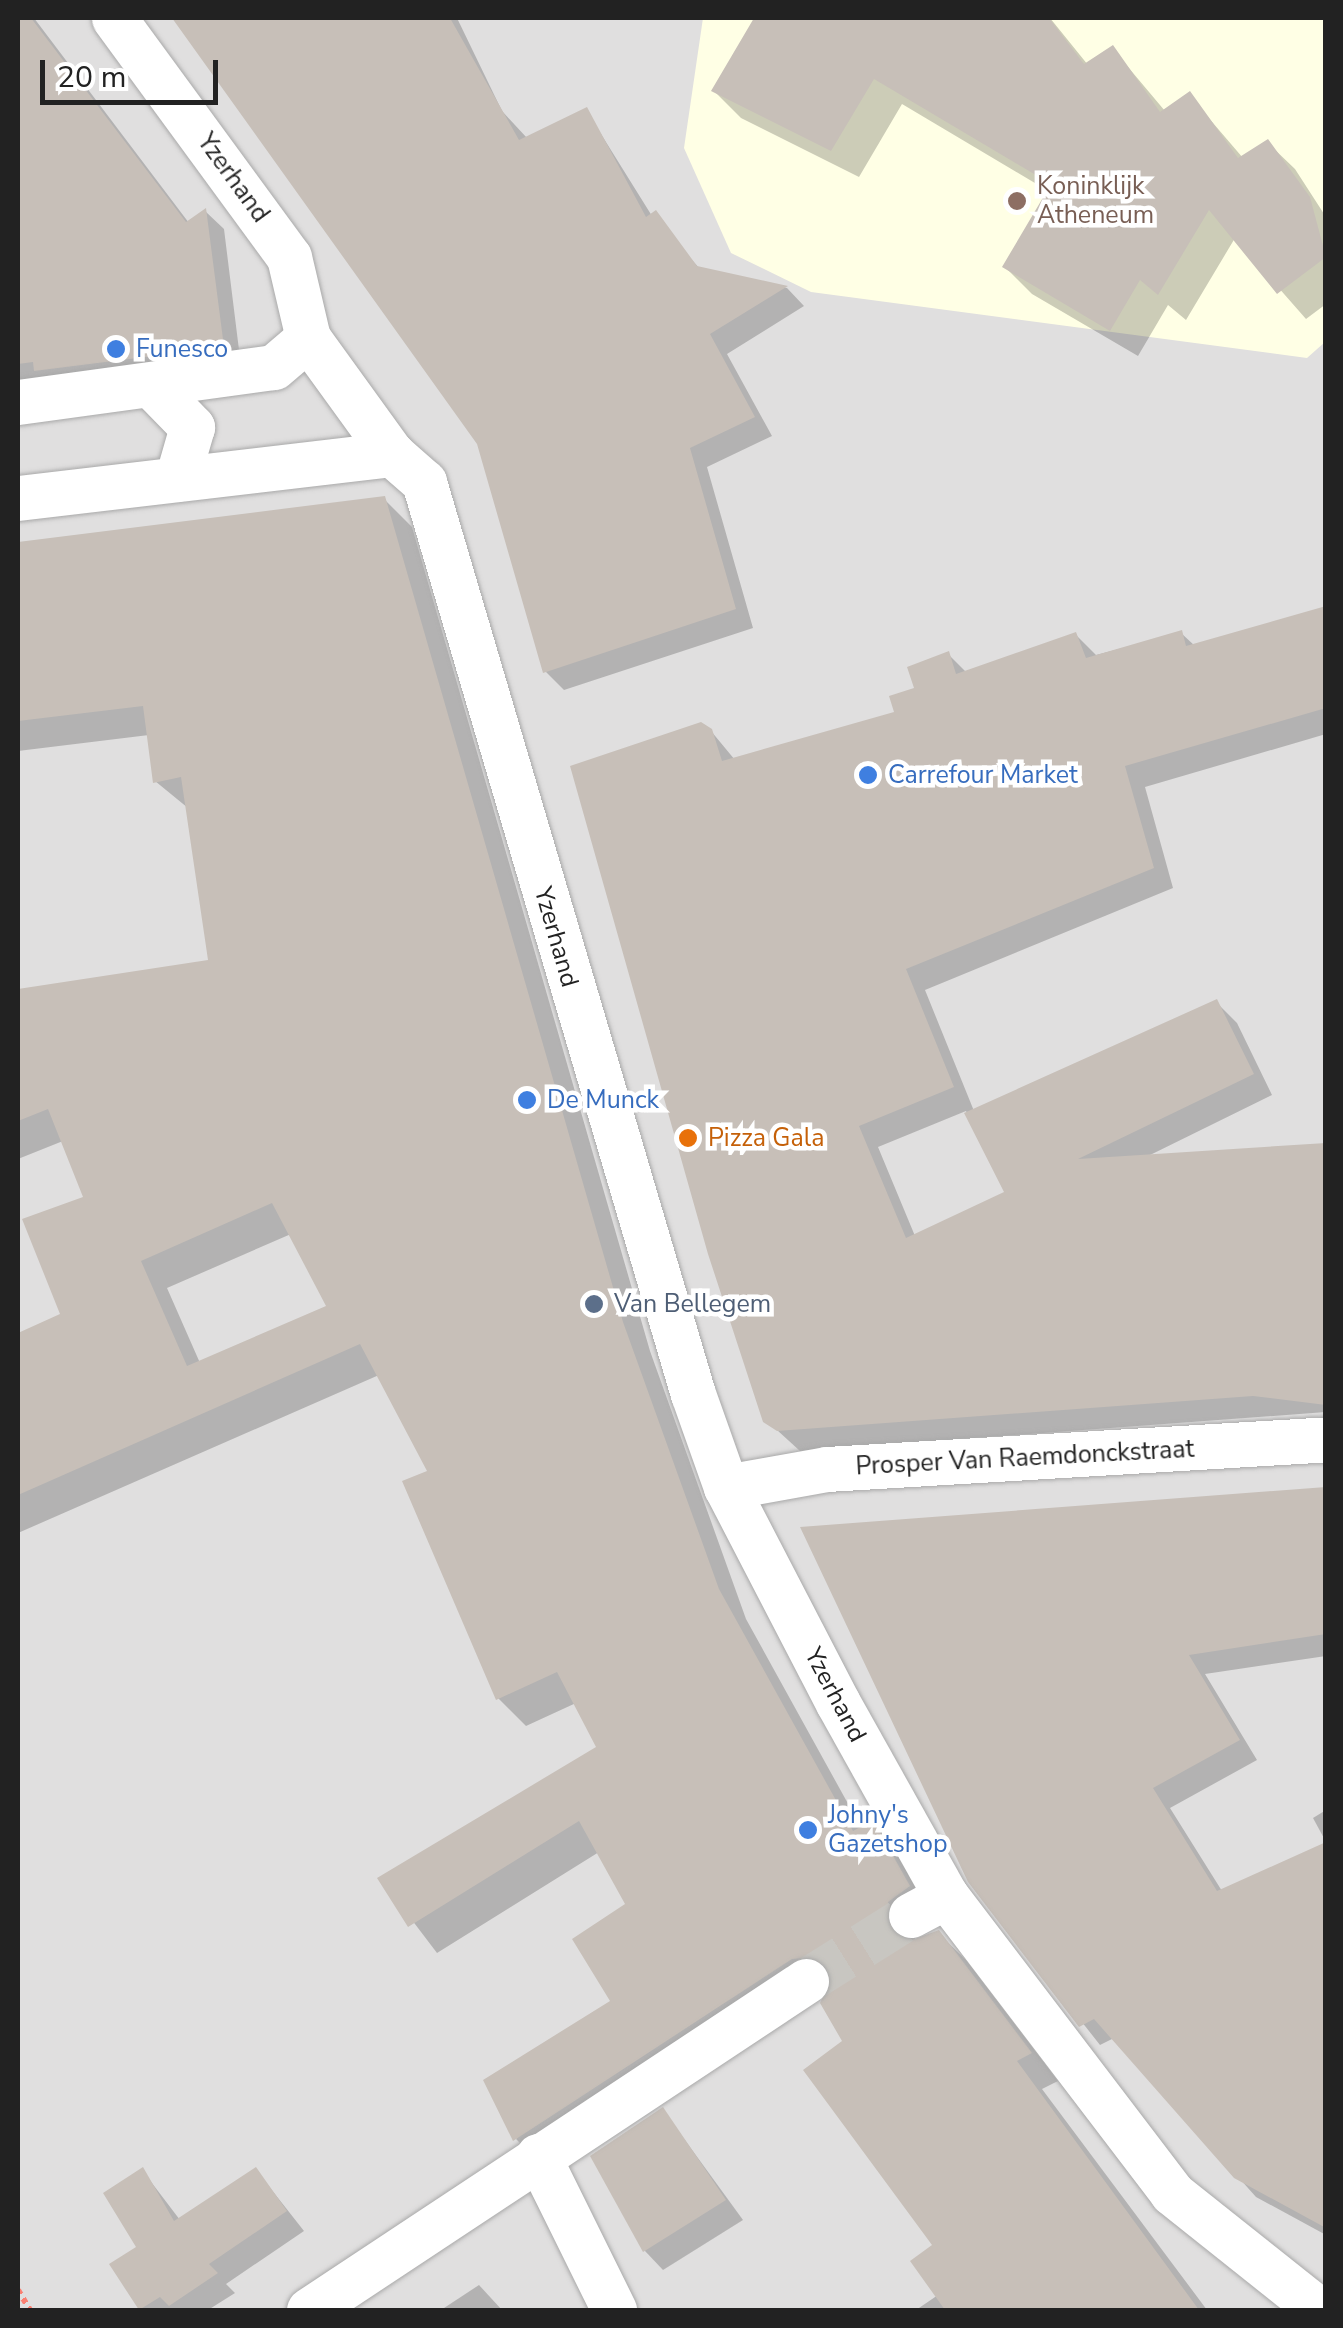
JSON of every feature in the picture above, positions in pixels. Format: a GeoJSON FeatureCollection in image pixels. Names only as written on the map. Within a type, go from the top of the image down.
{"type":"FeatureCollection","features":[{"type":"Feature","properties":{"kind":"street","name":"Yzerhand"},"geometry":{"type":"LineString","coordinates":[[114,18],[289,257],[308,338],[392,454],[424,482],[726,1487],[928,1906],[1172,2194],[1319,2310]]}},
{"type":"Feature","properties":{"kind":"street"},"geometry":{"type":"LineString","coordinates":[[18,402],[274,367],[308,338]]}},
{"type":"Feature","properties":{"kind":"street"},"geometry":{"type":"LineString","coordinates":[[150,386],[192,426],[176,480]]}},
{"type":"Feature","properties":{"kind":"street"},"geometry":{"type":"LineString","coordinates":[[18,498],[392,454]]}},
{"type":"Feature","properties":{"kind":"street","name":"Prosper Van Raemdonckstraat"},"geometry":{"type":"LineString","coordinates":[[726,1487],[827,1469],[1326,1440]]}},
{"type":"Feature","properties":{"kind":"street"},"geometry":{"type":"LineString","coordinates":[[308,2310],[806,1981]]}},
{"type":"Feature","properties":{"kind":"street"},"geometry":{"type":"LineString","coordinates":[[538,2156],[614,2310]]}},
{"type":"Feature","properties":{"kind":"path"},"geometry":{"type":"LineString","coordinates":[[18,2290],[30,2310]]}},
{"type":"Feature","properties":{"kind":"shaded area"},"geometry":{"type":"Polygon","coordinates":[[[18,18],[1325,18],[1325,2310],[18,2310],[18,18]]]}},
{"type":"Feature","properties":{"kind":"shaded area","name":"Koninklijk Atheneum"},"geometry":{"type":"Polygon","coordinates":[[[703,18],[1325,18],[1325,342],[1307,358],[811,292],[731,253],[684,148],[703,18]]]}},
{"type":"Feature","properties":{"kind":"building"},"geometry":{"type":"Polygon","coordinates":[[[18,18],[31,18],[186,222],[206,208],[224,347],[34,371],[33,362],[18,364],[18,18]]]}},
{"type":"Feature","properties":{"kind":"building"},"geometry":{"type":"Polygon","coordinates":[[[172,18],[450,18],[519,140],[587,107],[646,217],[656,210],[697,266],[788,286],[710,334],[755,417],[690,448],[736,609],[543,673],[477,444],[172,18]]]}},
{"type":"Feature","properties":{"kind":"building"},"geometry":{"type":"Polygon","coordinates":[[[754,18],[1049,18],[1084,64],[1113,45],[1160,112],[1190,91],[1238,158],[1268,139],[1310,197],[1326,257],[1277,294],[1209,210],[1158,295],[1140,280],[1110,331],[1002,267],[1051,184],[874,79],[831,151],[711,91],[754,18]]]}},
{"type":"Feature","properties":{"kind":"building"},"geometry":{"type":"Polygon","coordinates":[[[385,496],[623,1322],[719,1589],[853,1831],[873,1820],[910,1886],[888,1902],[888,1928],[909,1941],[939,1930],[1032,2053],[1017,2061],[1199,2310],[945,2310],[910,2261],[932,2245],[803,2070],[842,2041],[820,2003],[832,1978],[817,1957],[792,1959],[513,2141],[483,2080],[610,2001],[572,1939],[625,1904],[579,1821],[408,1927],[377,1878],[596,1747],[557,1672],[496,1700],[402,1481],[427,1471],[360,1344],[18,1495],[18,1333],[60,1314],[22,1219],[83,1197],[48,1109],[18,1121],[18,989],[208,960],[181,777],[153,783],[143,706],[18,721],[18,542],[385,496]],[[272,1203],[141,1261],[187,1366],[326,1306],[272,1203]]]}},
{"type":"Feature","properties":{"kind":"building"},"geometry":{"type":"Polygon","coordinates":[[[1326,606],[1326,708],[1125,766],[1154,868],[906,969],[954,1087],[859,1126],[906,1238],[1004,1192],[964,1113],[1217,999],[1254,1074],[1078,1159],[1326,1143],[1326,1405],[1253,1396],[777,1431],[763,1422],[708,1254],[570,766],[701,722],[712,729],[722,761],[894,712],[889,696],[914,688],[907,667],[949,651],[956,674],[1076,632],[1086,658],[1182,630],[1186,646],[1326,606]]]}},
{"type":"Feature","properties":{"kind":"building"},"geometry":{"type":"Polygon","coordinates":[[[1326,1487],[1326,1634],[1189,1655],[1240,1740],[1153,1788],[1217,1891],[1326,1842],[1326,2228],[1234,2178],[1094,2019],[1079,2027],[968,1882],[800,1527],[1326,1487]]]}},
{"type":"Feature","properties":{"kind":"building"},"geometry":{"type":"Polygon","coordinates":[[[663,2107],[726,2200],[643,2252],[590,2156],[663,2107]]]}},
{"type":"Feature","properties":{"kind":"building"},"geometry":{"type":"Polygon","coordinates":[[[143,2167],[174,2221],[256,2167],[287,2211],[209,2264],[218,2273],[169,2306],[160,2297],[139,2310],[109,2264],[136,2247],[103,2193],[143,2167]]]}},
{"type":"Feature","properties":{"kind":"tunnel"},"geometry":{"type":"LineString","coordinates":[[806,1981],[911,1915]]}},
{"type":"Feature","properties":{"kind":"place","name":"Koninklijk Atheneum"},"geometry":{"type":"Point","coordinates":[1017,201]}},
{"type":"Feature","properties":{"kind":"place","name":"Funesco"},"geometry":{"type":"Point","coordinates":[116,349]}},
{"type":"Feature","properties":{"kind":"place","name":"Carrefour Market"},"geometry":{"type":"Point","coordinates":[868,775]}},
{"type":"Feature","properties":{"kind":"place","name":"De Munck"},"geometry":{"type":"Point","coordinates":[527,1100]}},
{"type":"Feature","properties":{"kind":"place","name":"Pizza Gala"},"geometry":{"type":"Point","coordinates":[688,1138]}},
{"type":"Feature","properties":{"kind":"place","name":"Van Bellegem"},"geometry":{"type":"Point","coordinates":[594,1304]}},
{"type":"Feature","properties":{"kind":"place","name":"Johny's Gazetshop"},"geometry":{"type":"Point","coordinates":[808,1830]}}]}
